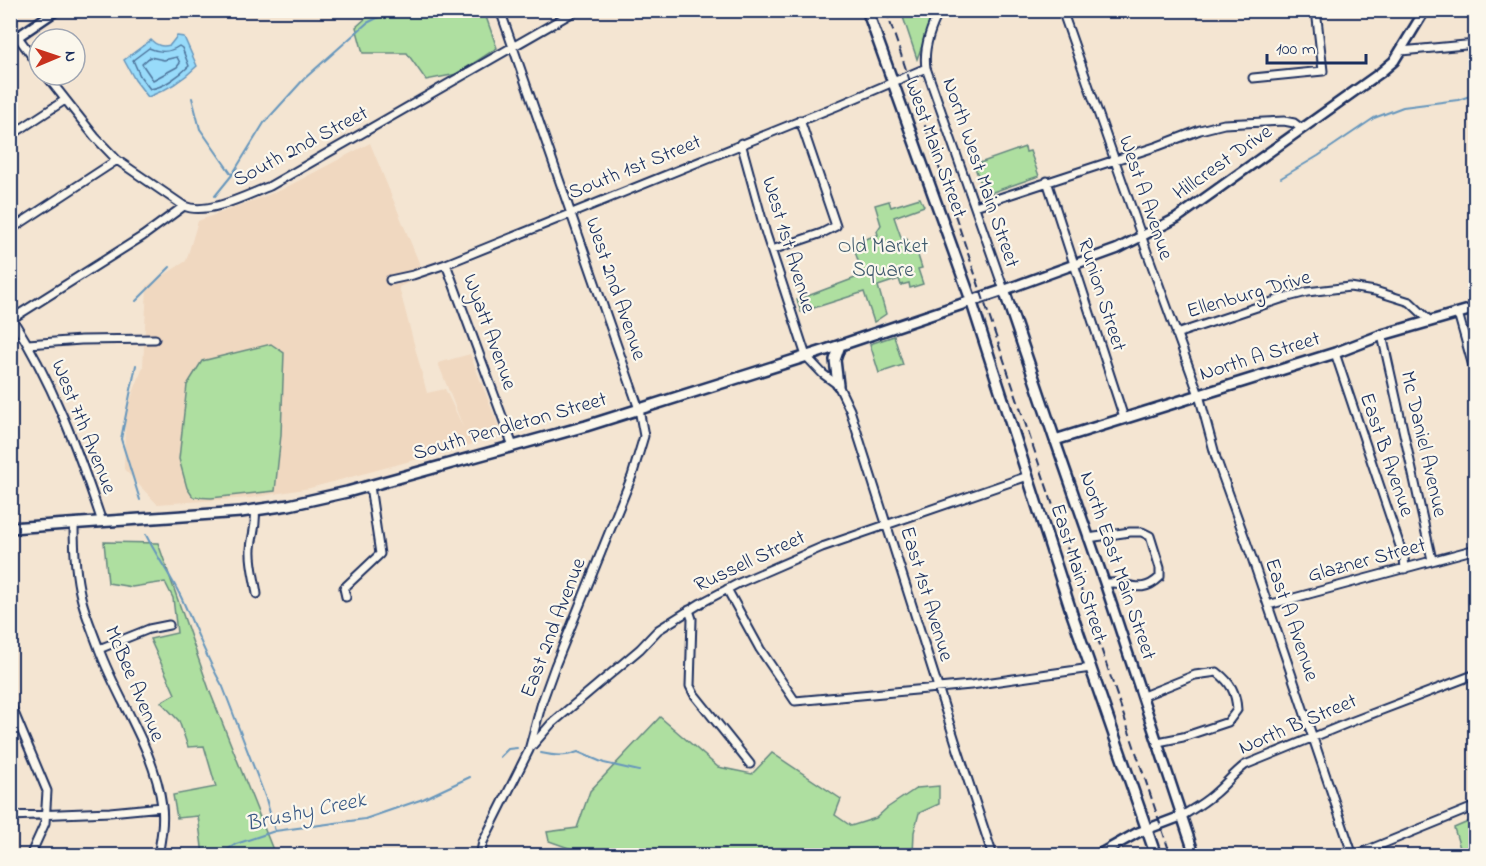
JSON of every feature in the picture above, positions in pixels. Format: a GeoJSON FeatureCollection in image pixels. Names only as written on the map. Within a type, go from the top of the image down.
{"type":"FeatureCollection","features":[{"type":"Feature","properties":{"kind":"main road","name":"West Main Street"},"geometry":{"type":"LineString","coordinates":[[867,10],[971,300]]}},
{"type":"Feature","properties":{"kind":"main road","name":"South Pendleton Street"},"geometry":{"type":"LineString","coordinates":[[10,528],[200,516],[255,510],[289,505],[370,486],[639,409],[1004,290]]}},
{"type":"Feature","properties":{"kind":"main road","name":"North East Main Street"},"geometry":{"type":"LineString","coordinates":[[1004,290],[1055,440]]}},
{"type":"Feature","properties":{"kind":"main road","name":"East Main Street"},"geometry":{"type":"LineString","coordinates":[[971,300],[1091,668],[1156,855]]}},
{"type":"Feature","properties":{"kind":"main road","name":"North A Street"},"geometry":{"type":"LineString","coordinates":[[1055,440],[1335,353],[1382,335],[1476,308]]}},
{"type":"Feature","properties":{"kind":"main road"},"geometry":{"type":"LineString","coordinates":[[838,385],[835,356],[840,345]]}},
{"type":"Feature","properties":{"kind":"street"},"geometry":{"type":"LineString","coordinates":[[14,39],[57,10]]}},
{"type":"Feature","properties":{"kind":"street","name":"West 2nd Avenue"},"geometry":{"type":"LineString","coordinates":[[500,10],[639,409]]}},
{"type":"Feature","properties":{"kind":"street","name":"South 2nd Street"},"geometry":{"type":"LineString","coordinates":[[184,206],[192,210],[228,203],[270,186],[577,10]]}},
{"type":"Feature","properties":{"kind":"street"},"geometry":{"type":"LineString","coordinates":[[926,68],[924,58],[926,45],[940,10]]}},
{"type":"Feature","properties":{"kind":"street","name":"West A Avenue"},"geometry":{"type":"LineString","coordinates":[[1062,10],[1199,395]]}},
{"type":"Feature","properties":{"kind":"street"},"geometry":{"type":"LineString","coordinates":[[1253,78],[1323,71],[1316,10]]}},
{"type":"Feature","properties":{"kind":"street","name":"Hillcrest Drive"},"geometry":{"type":"LineString","coordinates":[[1004,290],[1074,265],[1141,237],[1177,218],[1380,73],[1394,61],[1425,10]]}},
{"type":"Feature","properties":{"kind":"street"},"geometry":{"type":"LineString","coordinates":[[10,26],[14,39],[27,53]]}},
{"type":"Feature","properties":{"kind":"street"},"geometry":{"type":"LineString","coordinates":[[1401,51],[1476,44]]}},
{"type":"Feature","properties":{"kind":"street","name":"South 1st Street"},"geometry":{"type":"LineString","coordinates":[[390,280],[446,264],[926,68]]}},
{"type":"Feature","properties":{"kind":"street","name":"North West Main Street"},"geometry":{"type":"LineString","coordinates":[[926,68],[1004,290]]}},
{"type":"Feature","properties":{"kind":"street"},"geometry":{"type":"LineString","coordinates":[[11,318],[142,236],[184,206],[117,160],[95,138],[55,87]]}},
{"type":"Feature","properties":{"kind":"street"},"geometry":{"type":"LineString","coordinates":[[10,136],[65,100]]}},
{"type":"Feature","properties":{"kind":"street"},"geometry":{"type":"LineString","coordinates":[[772,250],[836,226],[800,120]]}},
{"type":"Feature","properties":{"kind":"street"},"geometry":{"type":"LineString","coordinates":[[975,206],[1200,130],[1224,124],[1284,121],[1294,123],[1302,129]]}},
{"type":"Feature","properties":{"kind":"street","name":"West 1st Avenue"},"geometry":{"type":"LineString","coordinates":[[741,143],[806,356]]}},
{"type":"Feature","properties":{"kind":"street"},"geometry":{"type":"LineString","coordinates":[[10,230],[117,160]]}},
{"type":"Feature","properties":{"kind":"street","name":"Runion Street"},"geometry":{"type":"LineString","coordinates":[[1047,181],[1124,418]]}},
{"type":"Feature","properties":{"kind":"street","name":"Wyatt Avenue"},"geometry":{"type":"LineString","coordinates":[[446,264],[513,446]]}},
{"type":"Feature","properties":{"kind":"street","name":"Ellenburg Drive"},"geometry":{"type":"LineString","coordinates":[[1176,334],[1284,298],[1307,292],[1350,287],[1375,291],[1410,302],[1430,321]]}},
{"type":"Feature","properties":{"kind":"street"},"geometry":{"type":"LineString","coordinates":[[1458,313],[1476,377]]}},
{"type":"Feature","properties":{"kind":"street","name":"West 7th Avenue"},"geometry":{"type":"LineString","coordinates":[[11,318],[28,344],[68,425],[102,522]]}},
{"type":"Feature","properties":{"kind":"street","name":"Mc Daniel Avenue"},"geometry":{"type":"LineString","coordinates":[[1382,335],[1432,560]]}},
{"type":"Feature","properties":{"kind":"street"},"geometry":{"type":"LineString","coordinates":[[28,344],[81,340],[155,339]]}},
{"type":"Feature","properties":{"kind":"street","name":"East B Avenue"},"geometry":{"type":"LineString","coordinates":[[1335,353],[1404,558],[1405,569]]}},
{"type":"Feature","properties":{"kind":"street","name":"East 1st Avenue"},"geometry":{"type":"LineString","coordinates":[[806,356],[823,374],[838,385],[850,410],[993,855]]}},
{"type":"Feature","properties":{"kind":"street","name":"East A Avenue"},"geometry":{"type":"LineString","coordinates":[[1199,395],[1216,458],[1353,855]]}},
{"type":"Feature","properties":{"kind":"street","name":"East 2nd Avenue"},"geometry":{"type":"LineString","coordinates":[[480,855],[483,842],[529,750],[555,666],[632,476],[644,436],[639,409]]}},
{"type":"Feature","properties":{"kind":"street","name":"North East Main Street"},"geometry":{"type":"LineString","coordinates":[[1055,440],[1195,855]]}},
{"type":"Feature","properties":{"kind":"street","name":"Russell Street"},"geometry":{"type":"LineString","coordinates":[[529,750],[551,724],[640,649],[658,630],[689,610],[726,590],[822,547],[1028,476]]}},
{"type":"Feature","properties":{"kind":"street"},"geometry":{"type":"LineString","coordinates":[[346,597],[344,588],[380,554],[370,486]]}},
{"type":"Feature","properties":{"kind":"street"},"geometry":{"type":"LineString","coordinates":[[255,510],[256,522],[251,544],[251,557],[257,594]]}},
{"type":"Feature","properties":{"kind":"street","name":"McBee Avenue"},"geometry":{"type":"LineString","coordinates":[[74,524],[81,599],[99,649],[151,765],[162,807],[163,823],[158,855]]}},
{"type":"Feature","properties":{"kind":"street"},"geometry":{"type":"LineString","coordinates":[[1088,538],[1130,532],[1142,532],[1149,536],[1160,568],[1160,577],[1143,588],[1111,582],[1105,584]]}},
{"type":"Feature","properties":{"kind":"street","name":"Glazner Street"},"geometry":{"type":"LineString","coordinates":[[1268,605],[1476,549]]}},
{"type":"Feature","properties":{"kind":"street"},"geometry":{"type":"LineString","coordinates":[[726,590],[760,649],[795,701],[938,687],[1091,668]]}},
{"type":"Feature","properties":{"kind":"street"},"geometry":{"type":"LineString","coordinates":[[689,610],[693,619],[690,686],[750,764]]}},
{"type":"Feature","properties":{"kind":"street"},"geometry":{"type":"LineString","coordinates":[[99,649],[149,629],[169,625]]}},
{"type":"Feature","properties":{"kind":"street"},"geometry":{"type":"LineString","coordinates":[[1143,696],[1195,675],[1217,672],[1227,679],[1233,688],[1237,710],[1228,722],[1183,737],[1158,742]]}},
{"type":"Feature","properties":{"kind":"street","name":"North B Street"},"geometry":{"type":"LineString","coordinates":[[1096,855],[1124,839],[1182,816],[1225,785],[1233,774],[1245,765],[1476,674]]}},
{"type":"Feature","properties":{"kind":"street"},"geometry":{"type":"LineString","coordinates":[[10,703],[47,791],[45,823],[30,855]]}},
{"type":"Feature","properties":{"kind":"street"},"geometry":{"type":"LineString","coordinates":[[1353,855],[1476,806]]}},
{"type":"Feature","properties":{"kind":"street"},"geometry":{"type":"LineString","coordinates":[[10,816],[110,812],[162,807]]}},
{"type":"Feature","properties":{"kind":"shaded area"},"geometry":{"type":"Polygon","coordinates":[[[370,143],[424,275],[399,287],[427,393],[445,389],[463,427],[438,363],[470,354],[500,430],[470,445],[310,488],[250,498],[157,504],[124,469],[125,414],[143,367],[147,286],[186,261],[198,221],[281,190],[370,143]]]}},
{"type":"Feature","properties":{"kind":"green space"},"geometry":{"type":"Polygon","coordinates":[[[374,11],[484,11],[497,48],[457,74],[426,80],[407,53],[363,53],[356,27],[374,11]]]}},
{"type":"Feature","properties":{"kind":"green space"},"geometry":{"type":"Polygon","coordinates":[[[901,11],[935,11],[917,59],[901,11]]]}},
{"type":"Feature","properties":{"kind":"green space"},"geometry":{"type":"Polygon","coordinates":[[[1025,147],[1026,152],[1030,151],[1039,176],[990,193],[987,188],[983,189],[974,165],[1025,147]]]}},
{"type":"Feature","properties":{"kind":"green space","name":"Old Market Square"},"geometry":{"type":"Polygon","coordinates":[[[920,198],[924,206],[894,217],[902,240],[907,239],[909,244],[914,243],[922,268],[918,269],[923,284],[910,288],[909,283],[901,285],[899,279],[878,286],[886,314],[874,322],[864,292],[801,312],[797,300],[863,275],[852,243],[878,235],[877,231],[881,225],[875,205],[889,201],[891,207],[920,198]]]}},
{"type":"Feature","properties":{"kind":"green space"},"geometry":{"type":"Polygon","coordinates":[[[894,336],[903,365],[879,373],[870,344],[894,336]]]}},
{"type":"Feature","properties":{"kind":"green space"},"geometry":{"type":"Polygon","coordinates":[[[271,344],[284,353],[281,435],[275,491],[211,498],[193,497],[187,488],[179,459],[187,385],[202,361],[271,344]]]}},
{"type":"Feature","properties":{"kind":"green space"},"geometry":{"type":"Polygon","coordinates":[[[104,542],[158,543],[210,692],[275,855],[203,855],[198,816],[177,818],[173,795],[216,787],[204,746],[188,747],[179,721],[161,702],[175,694],[150,639],[177,633],[173,598],[165,582],[132,587],[108,583],[104,542]]]}},
{"type":"Feature","properties":{"kind":"green space"},"geometry":{"type":"Polygon","coordinates":[[[660,717],[718,767],[752,774],[772,753],[841,799],[835,815],[851,826],[876,818],[917,788],[939,786],[939,804],[919,813],[914,832],[913,855],[579,856],[580,852],[549,841],[547,832],[577,828],[590,791],[660,717]]]}},
{"type":"Feature","properties":{"kind":"green space"},"geometry":{"type":"Polygon","coordinates":[[[1475,819],[1475,855],[1446,855],[1460,848],[1454,828],[1475,819]]]}},
{"type":"Feature","properties":{"kind":"water"},"geometry":{"type":"Polygon","coordinates":[[[177,36],[184,37],[197,66],[174,84],[148,97],[124,60],[151,40],[158,45],[167,46],[177,36]]]}},
{"type":"Feature","properties":{"kind":"waterway"},"geometry":{"type":"LineString","coordinates":[[215,196],[232,175],[264,123],[304,79],[367,23],[393,10]]}},
{"type":"Feature","properties":{"kind":"waterway"},"geometry":{"type":"LineString","coordinates":[[1281,178],[1374,118],[1403,107],[1458,100],[1476,94]]}},
{"type":"Feature","properties":{"kind":"waterway"},"geometry":{"type":"LineString","coordinates":[[192,98],[200,129],[232,175]]}},
{"type":"Feature","properties":{"kind":"waterway"},"geometry":{"type":"LineString","coordinates":[[136,301],[170,267]]}},
{"type":"Feature","properties":{"kind":"waterway"},"geometry":{"type":"LineString","coordinates":[[136,365],[121,439],[140,500]]}},
{"type":"Feature","properties":{"kind":"waterway"},"geometry":{"type":"LineString","coordinates":[[146,535],[177,589],[223,687],[266,799],[275,831]]}},
{"type":"Feature","properties":{"kind":"waterway","name":"Brushy Creek"},"geometry":{"type":"LineString","coordinates":[[500,757],[508,749],[517,748]]}},
{"type":"Feature","properties":{"kind":"waterway","name":"Brushy Creek"},"geometry":{"type":"LineString","coordinates":[[541,753],[560,756],[578,752],[604,763],[639,771]]}},
{"type":"Feature","properties":{"kind":"waterway","name":"Brushy Creek"},"geometry":{"type":"LineString","coordinates":[[217,856],[236,844],[275,831],[365,819],[423,799],[470,777]]}},
{"type":"Feature","properties":{"kind":"railway"},"geometry":{"type":"LineString","coordinates":[[886,10],[1171,856]]}}]}
